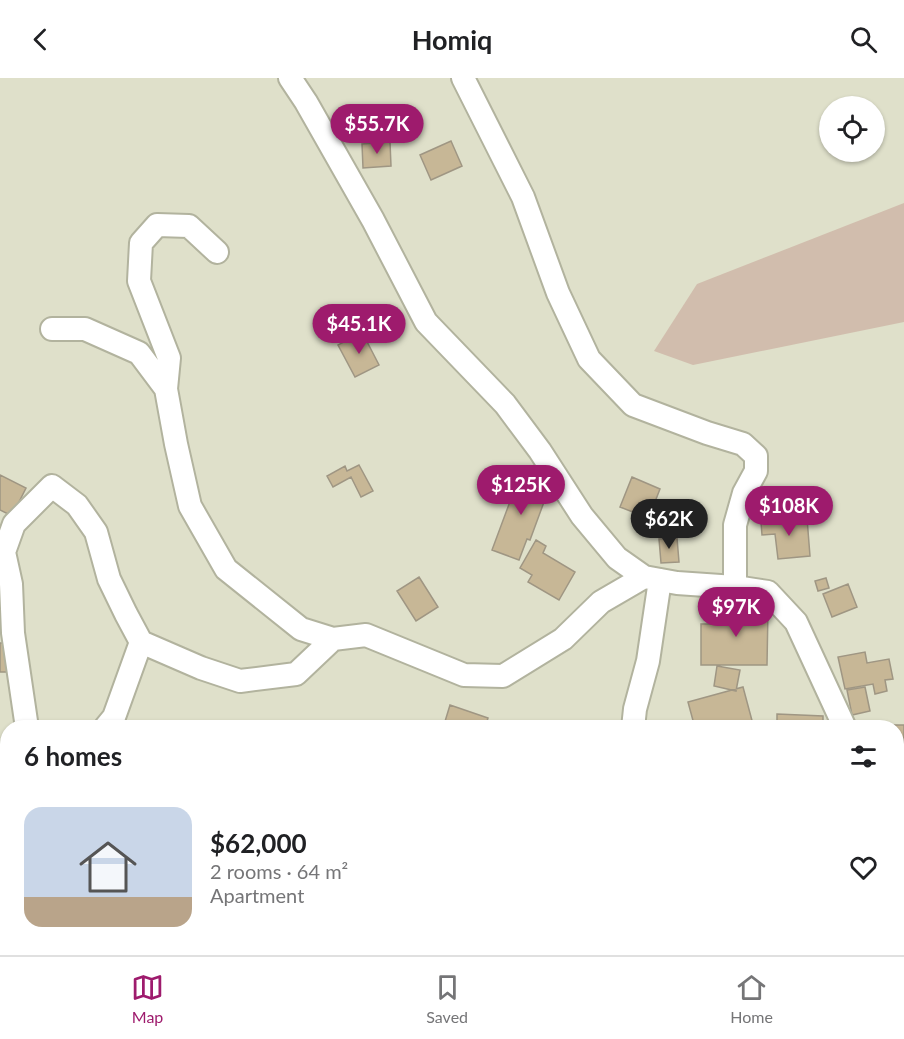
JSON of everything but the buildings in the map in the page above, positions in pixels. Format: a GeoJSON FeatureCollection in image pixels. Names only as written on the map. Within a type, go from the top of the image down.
{"type":"FeatureCollection","features":[{"type":"Feature","properties":{"kind":"street"},"geometry":{"type":"LineString","coordinates":[[290,78],[373,220],[426,321],[505,404],[540,451],[582,516],[617,558],[652,578],[677,583],[768,592],[796,622],[841,720]]}},
{"type":"Feature","properties":{"kind":"street"},"geometry":{"type":"LineString","coordinates":[[464,78],[523,197],[558,293],[589,359],[633,405],[706,433],[743,444],[756,456],[756,471],[744,493],[735,525],[735,587]]}},
{"type":"Feature","properties":{"kind":"street"},"geometry":{"type":"LineString","coordinates":[[217,252],[189,226],[157,225],[141,243],[139,281],[169,358],[166,389],[190,506],[226,569],[301,629],[333,639],[366,635],[464,675],[503,675],[563,639],[601,602],[652,578]]}},
{"type":"Feature","properties":{"kind":"street"},"geometry":{"type":"LineString","coordinates":[[52,329],[85,329],[139,353],[166,389]]}},
{"type":"Feature","properties":{"kind":"street"},"geometry":{"type":"LineString","coordinates":[[26,720],[13,633],[11,584],[4,552],[14,524],[52,486],[77,505],[96,532],[109,579],[141,642],[201,668],[240,681],[296,674],[333,639]]}},
{"type":"Feature","properties":{"kind":"street"},"geometry":{"type":"LineString","coordinates":[[634,720],[648,661],[652,578]]}},
{"type":"Feature","properties":{"kind":"street"},"geometry":{"type":"LineString","coordinates":[[112,720],[141,642]]}},
{"type":"Feature","properties":{"kind":"shaded area"},"geometry":{"type":"Polygon","coordinates":[[[904,203],[904,322],[693,365],[654,351],[697,284],[904,203]]]}}]}
